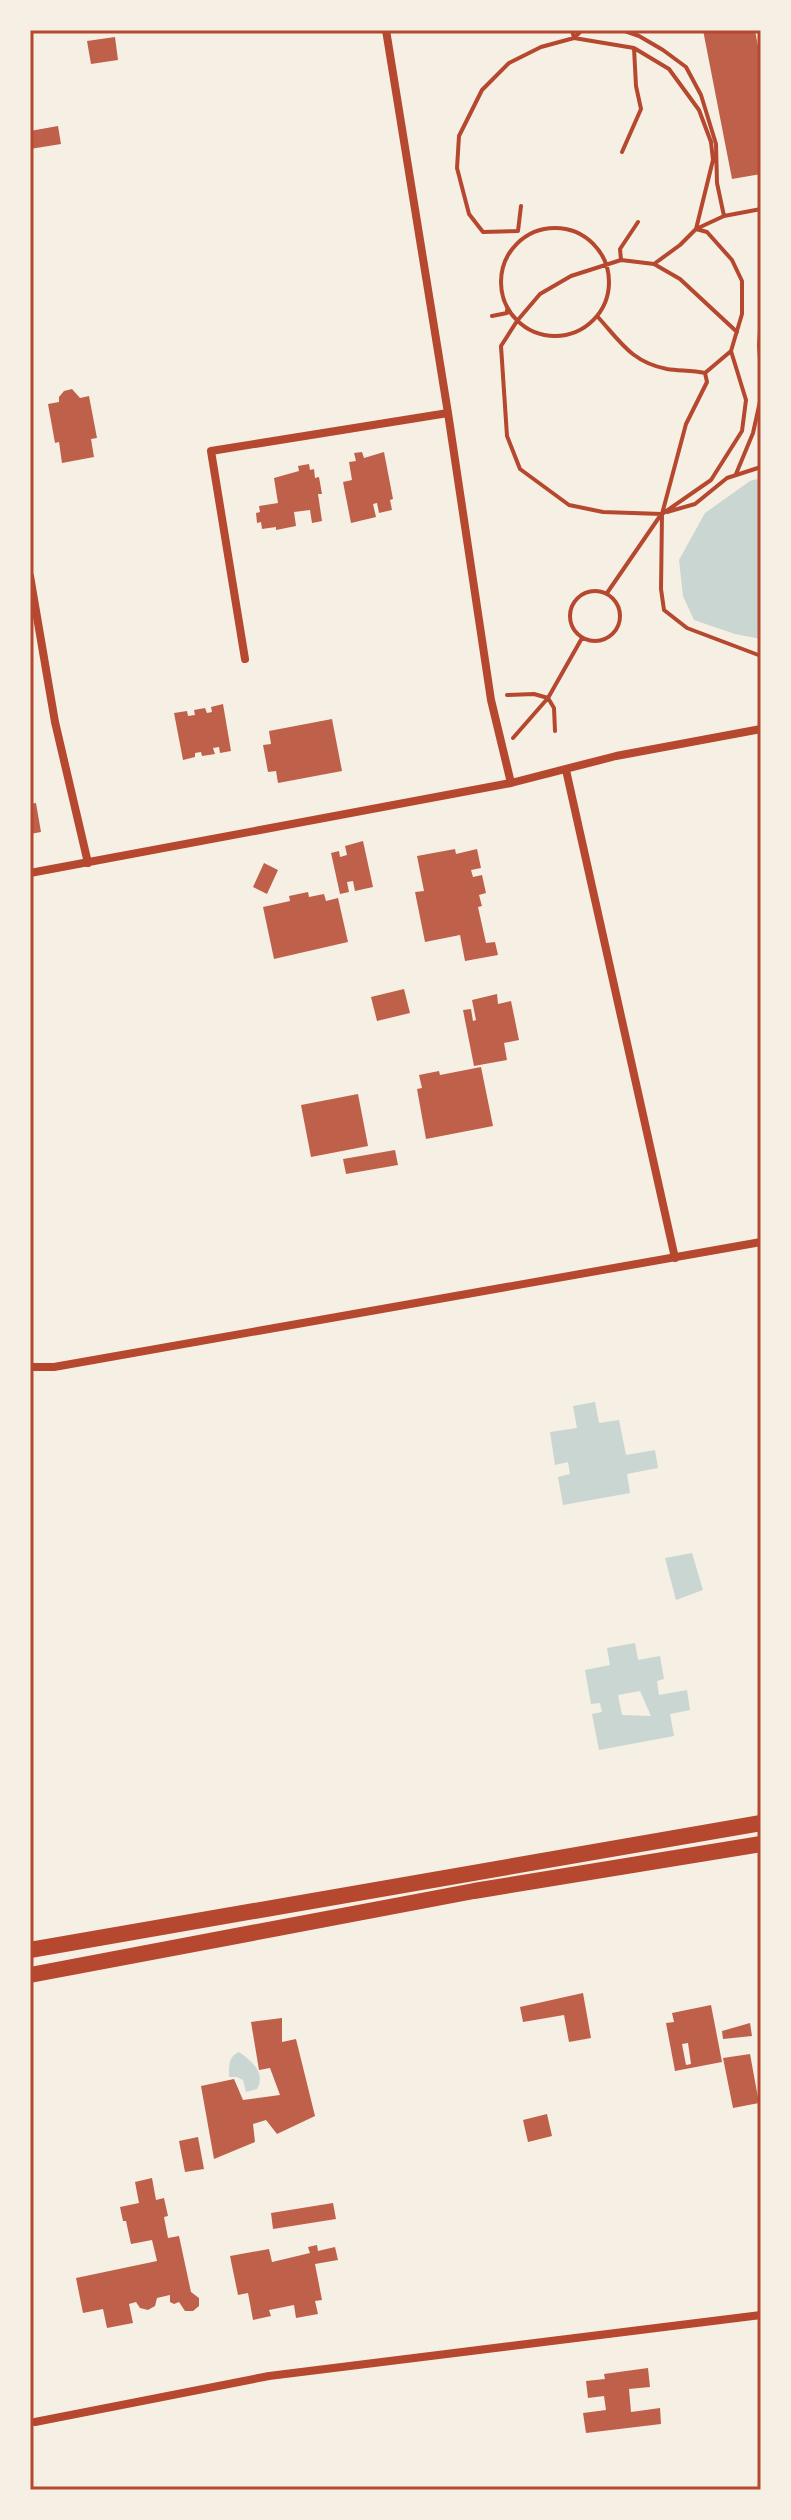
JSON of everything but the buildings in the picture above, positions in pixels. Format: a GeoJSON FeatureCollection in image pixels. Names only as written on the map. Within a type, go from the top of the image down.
{"type":"FeatureCollection","features":[{"type":"Feature","properties":{"kind":"main road"},"geometry":{"type":"LineString","coordinates":[[30,1950],[761,1823]]}},
{"type":"Feature","properties":{"kind":"main road"},"geometry":{"type":"LineString","coordinates":[[30,1975],[474,1891],[761,1844]]}},
{"type":"Feature","properties":{"kind":"street"},"geometry":{"type":"LineString","coordinates":[[386,30],[491,700],[511,783]]}},
{"type":"Feature","properties":{"kind":"street"},"geometry":{"type":"LineString","coordinates":[[245,659],[211,451],[448,413]]}},
{"type":"Feature","properties":{"kind":"street"},"geometry":{"type":"LineString","coordinates":[[30,576],[55,722],[88,863]]}},
{"type":"Feature","properties":{"kind":"street"},"geometry":{"type":"LineString","coordinates":[[30,873],[511,783],[616,756],[761,729]]}},
{"type":"Feature","properties":{"kind":"street"},"geometry":{"type":"LineString","coordinates":[[566,770],[675,1258]]}},
{"type":"Feature","properties":{"kind":"street"},"geometry":{"type":"LineString","coordinates":[[30,1367],[54,1367],[761,1242]]}},
{"type":"Feature","properties":{"kind":"street"},"geometry":{"type":"LineString","coordinates":[[35,2422],[269,2376],[761,2315]]}},
{"type":"Feature","properties":{"kind":"path"},"geometry":{"type":"LineString","coordinates":[[572,30],[574,38]]}},
{"type":"Feature","properties":{"kind":"path"},"geometry":{"type":"LineString","coordinates":[[574,38],[582,30]]}},
{"type":"Feature","properties":{"kind":"path"},"geometry":{"type":"LineString","coordinates":[[622,30],[663,50],[686,67],[691,76],[701,95],[716,144],[717,183],[724,216]]}},
{"type":"Feature","properties":{"kind":"path"},"geometry":{"type":"LineString","coordinates":[[518,231],[483,232],[469,214],[457,168],[459,136],[482,90],[509,63],[541,47],[574,38],[634,48],[669,69],[699,110],[711,142],[713,160],[696,229]]}},
{"type":"Feature","properties":{"kind":"path"},"geometry":{"type":"LineString","coordinates":[[622,152],[641,109],[634,48]]}},
{"type":"Feature","properties":{"kind":"path"},"geometry":{"type":"LineString","coordinates":[[521,206],[518,231],[522,240]]}},
{"type":"Feature","properties":{"kind":"path"},"geometry":{"type":"LineString","coordinates":[[654,264],[696,229],[724,216],[761,209]]}},
{"type":"Feature","properties":{"kind":"path"},"geometry":{"type":"LineString","coordinates":[[621,260],[620,249],[638,222]]}},
{"type":"Feature","properties":{"kind":"path"},"geometry":{"type":"LineString","coordinates":[[550,228],[571,229],[590,239],[603,256],[607,297],[597,316],[581,329],[560,336],[539,334],[517,321],[507,307],[499,285],[503,266],[513,247],[522,240],[529,234],[550,228]]}},
{"type":"Feature","properties":{"kind":"path"},"geometry":{"type":"LineString","coordinates":[[597,316],[632,356],[669,370],[705,373],[731,351],[742,314],[742,281],[732,260],[707,232],[696,229]]}},
{"type":"Feature","properties":{"kind":"path"},"geometry":{"type":"LineString","coordinates":[[737,332],[680,279],[654,264],[621,260],[571,276],[540,294],[501,346],[507,436],[520,469],[569,505],[603,512],[662,514],[695,504],[727,478],[761,467]]}},
{"type":"Feature","properties":{"kind":"path"},"geometry":{"type":"LineString","coordinates":[[492,316],[507,313],[507,307]]}},
{"type":"Feature","properties":{"kind":"path"},"geometry":{"type":"LineString","coordinates":[[761,317],[761,369]]}},
{"type":"Feature","properties":{"kind":"path"},"geometry":{"type":"LineString","coordinates":[[607,593],[662,514],[711,480],[742,431],[746,400],[731,351]]}},
{"type":"Feature","properties":{"kind":"path"},"geometry":{"type":"LineString","coordinates":[[705,373],[707,382],[686,424],[662,514],[661,589],[664,610],[687,628],[761,656]]}},
{"type":"Feature","properties":{"kind":"path"},"geometry":{"type":"LineString","coordinates":[[736,474],[753,433],[761,397]]}},
{"type":"Feature","properties":{"kind":"path"},"geometry":{"type":"LineString","coordinates":[[597,590],[607,593],[620,607],[618,627],[603,640],[583,638],[571,624],[573,604],[587,592],[597,590]]}},
{"type":"Feature","properties":{"kind":"path"},"geometry":{"type":"LineString","coordinates":[[513,738],[548,698],[583,638]]}},
{"type":"Feature","properties":{"kind":"path"},"geometry":{"type":"LineString","coordinates":[[507,695],[534,694],[548,698],[554,708],[555,731]]}},
{"type":"Feature","properties":{"kind":"shaded area"},"geometry":{"type":"Polygon","coordinates":[[[761,478],[761,639],[694,620],[683,596],[679,560],[705,513],[750,481],[761,478]]]}},
{"type":"Feature","properties":{"kind":"shaded area"},"geometry":{"type":"Polygon","coordinates":[[[595,1402],[599,1423],[619,1420],[626,1455],[655,1450],[658,1468],[627,1474],[630,1493],[563,1505],[558,1477],[570,1474],[568,1462],[555,1465],[550,1432],[577,1428],[573,1406],[595,1402]]]}},
{"type":"Feature","properties":{"kind":"shaded area"},"geometry":{"type":"Polygon","coordinates":[[[692,1553],[703,1590],[676,1600],[665,1558],[692,1553]]]}},
{"type":"Feature","properties":{"kind":"shaded area"},"geometry":{"type":"Polygon","coordinates":[[[635,1643],[638,1660],[660,1656],[664,1679],[657,1681],[659,1695],[687,1690],[690,1710],[670,1714],[674,1736],[599,1750],[592,1714],[602,1712],[600,1703],[591,1704],[585,1670],[610,1665],[607,1648],[635,1643]],[[640,1691],[618,1695],[622,1715],[651,1716],[640,1691]]]}},
{"type":"Feature","properties":{"kind":"shaded area"},"geometry":{"type":"Polygon","coordinates":[[[239,2052],[253,2063],[259,2073],[257,2089],[246,2092],[243,2080],[229,2077],[231,2059],[239,2052]]]}}]}
